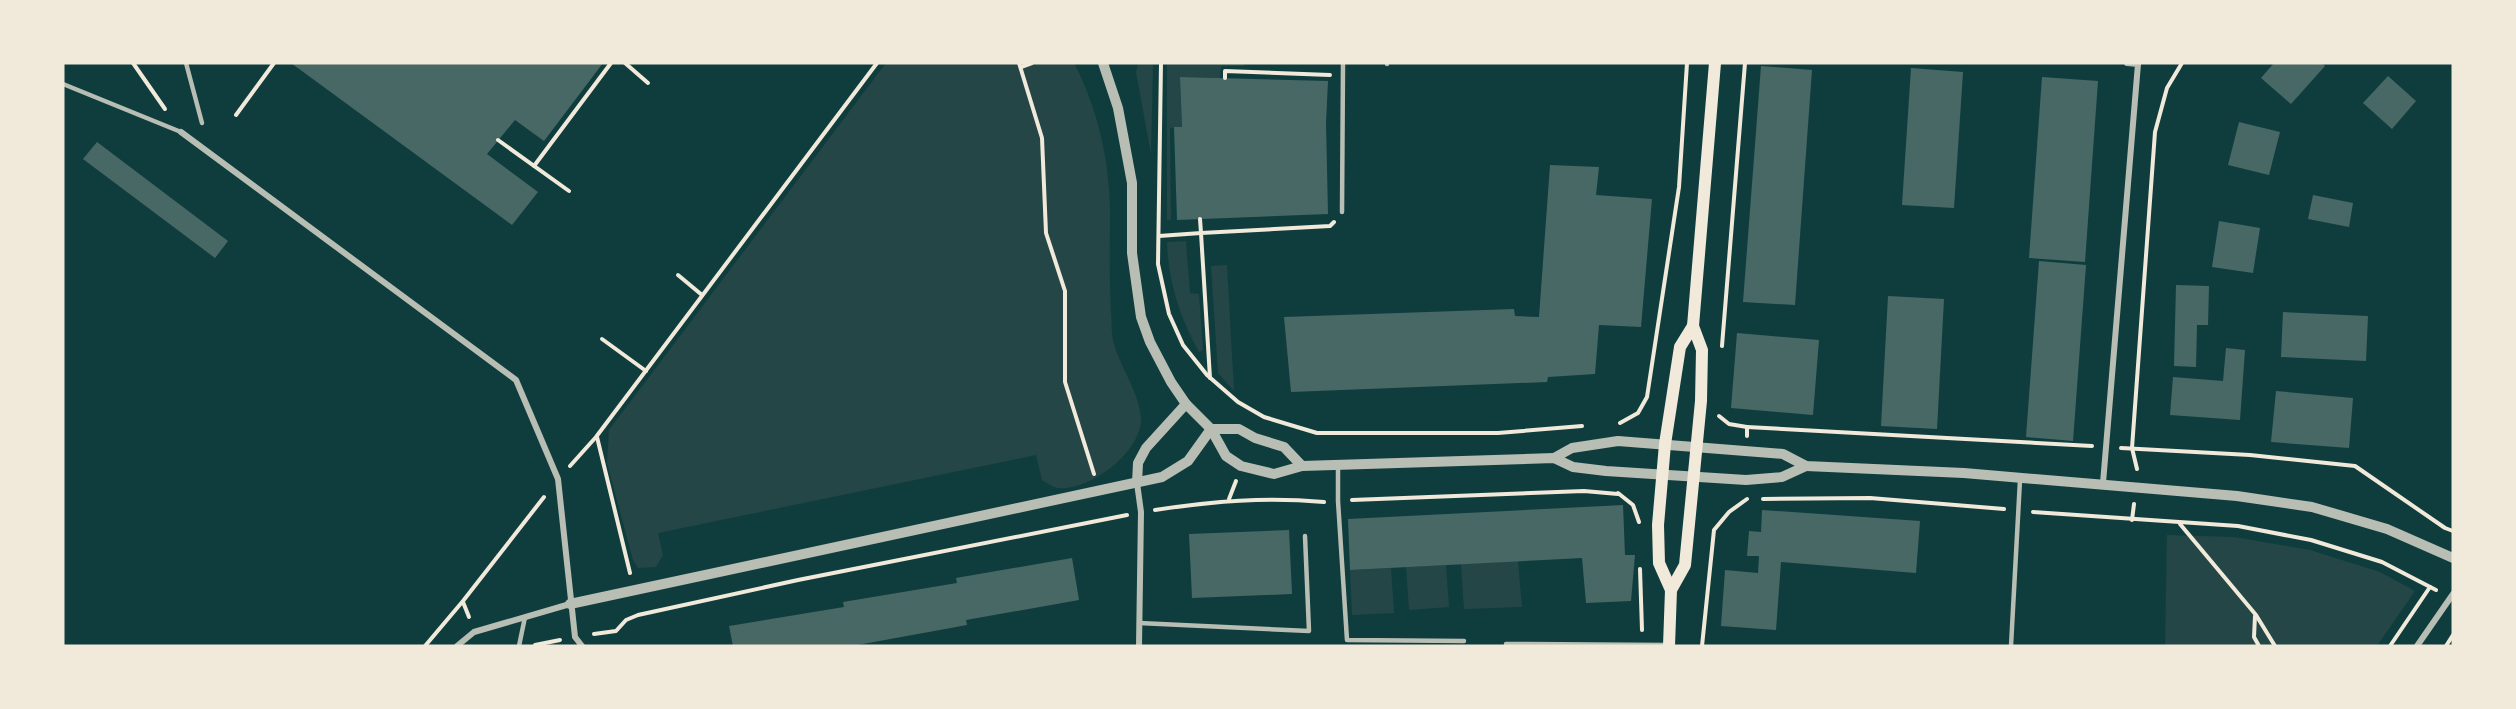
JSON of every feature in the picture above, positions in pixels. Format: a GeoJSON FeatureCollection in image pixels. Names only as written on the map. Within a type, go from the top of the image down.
{"type":"FeatureCollection","features":[{"type":"Feature","properties":{"kind":"main road"},"geometry":{"type":"LineString","coordinates":[[1671,590],[1685,565],[1701,401],[1702,350],[1693,327],[1715,63]]}},
{"type":"Feature","properties":{"kind":"main road"},"geometry":{"type":"LineString","coordinates":[[1669,646],[1671,590],[1659,563],[1658,525],[1665,444],[1680,347],[1693,327]]}},
{"type":"Feature","properties":{"kind":"street"},"geometry":{"type":"LineString","coordinates":[[1103,63],[1118,108],[1132,183],[1132,253],[1142,317],[1150,342],[1171,382],[1186,404],[1211,429],[1226,456],[1241,466],[1274,474],[1302,466],[1554,458],[1572,448],[1618,441],[1697,446],[1784,454],[1806,466],[2020,477],[2237,495],[2312,507],[2387,529],[2453,558]]}},
{"type":"Feature","properties":{"kind":"street"},"geometry":{"type":"LineString","coordinates":[[2103,483],[2139,64],[2127,63]]}},
{"type":"Feature","properties":{"kind":"street"},"geometry":{"type":"LineString","coordinates":[[181,132],[516,380],[558,479],[574,637],[582,646]]}},
{"type":"Feature","properties":{"kind":"street"},"geometry":{"type":"LineString","coordinates":[[1139,646],[1141,512],[1137,483],[1138,463],[1146,448],[1186,404]]}},
{"type":"Feature","properties":{"kind":"street"},"geometry":{"type":"LineString","coordinates":[[1211,429],[1239,429],[1255,438],[1284,447],[1302,466]]}},
{"type":"Feature","properties":{"kind":"street"},"geometry":{"type":"LineString","coordinates":[[457,646],[474,632],[570,604],[1162,477],[1188,461],[1211,429]]}},
{"type":"Feature","properties":{"kind":"street"},"geometry":{"type":"LineString","coordinates":[[1554,458],[1573,467],[1694,478],[1746,480],[1782,477],[1806,466]]}},
{"type":"Feature","properties":{"kind":"street"},"geometry":{"type":"LineString","coordinates":[[2417,646],[2452,596]]}},
{"type":"Feature","properties":{"kind":"lane"},"geometry":{"type":"LineString","coordinates":[[186,63],[202,123]]}},
{"type":"Feature","properties":{"kind":"lane"},"geometry":{"type":"LineString","coordinates":[[1342,212],[1343,63]]}},
{"type":"Feature","properties":{"kind":"lane"},"geometry":{"type":"LineString","coordinates":[[63,84],[181,132]]}},
{"type":"Feature","properties":{"kind":"lane"},"geometry":{"type":"LineString","coordinates":[[1338,465],[1338,501],[1347,640],[1464,641]]}},
{"type":"Feature","properties":{"kind":"lane"},"geometry":{"type":"LineString","coordinates":[[2011,646],[2020,477]]}},
{"type":"Feature","properties":{"kind":"lane"},"geometry":{"type":"LineString","coordinates":[[1139,623],[1310,631],[1305,536]]}},
{"type":"Feature","properties":{"kind":"lane"},"geometry":{"type":"LineString","coordinates":[[519,646],[525,618]]}},
{"type":"Feature","properties":{"kind":"lane"},"geometry":{"type":"LineString","coordinates":[[1506,644],[1669,646]]}},
{"type":"Feature","properties":{"kind":"path"},"geometry":{"type":"LineString","coordinates":[[133,63],[181,132]]}},
{"type":"Feature","properties":{"kind":"path"},"geometry":{"type":"LineString","coordinates":[[236,115],[274,63]]}},
{"type":"Feature","properties":{"kind":"path"},"geometry":{"type":"LineString","coordinates":[[534,166],[611,63]]}},
{"type":"Feature","properties":{"kind":"path"},"geometry":{"type":"LineString","coordinates":[[625,63],[648,83]]}},
{"type":"Feature","properties":{"kind":"path"},"geometry":{"type":"LineString","coordinates":[[425,646],[558,479],[596,436],[877,63]]}},
{"type":"Feature","properties":{"kind":"path"},"geometry":{"type":"LineString","coordinates":[[1032,63],[1020,65],[1042,138],[1046,233],[1065,291],[1065,382],[1090,465],[1103,491]]}},
{"type":"Feature","properties":{"kind":"path"},"geometry":{"type":"LineString","coordinates":[[1161,63],[1158,264],[1169,314],[1183,345],[1210,378],[1238,402],[1264,417],[1317,433],[1498,433],[1587,425]]}},
{"type":"Feature","properties":{"kind":"path"},"geometry":{"type":"LineString","coordinates":[[1609,424],[1620,423],[1638,413],[1647,397],[1679,187],[1688,63]]}},
{"type":"Feature","properties":{"kind":"path"},"geometry":{"type":"LineString","coordinates":[[1721,357],[1745,63]]}},
{"type":"Feature","properties":{"kind":"path"},"geometry":{"type":"LineString","coordinates":[[2132,520],[2137,470],[2132,448],[2155,132],[2168,88],[2182,63]]}},
{"type":"Feature","properties":{"kind":"path"},"geometry":{"type":"LineString","coordinates":[[1225,78],[1225,71],[1343,75]]}},
{"type":"Feature","properties":{"kind":"path"},"geometry":{"type":"LineString","coordinates":[[498,140],[569,191]]}},
{"type":"Feature","properties":{"kind":"path"},"geometry":{"type":"LineString","coordinates":[[1159,236],[1330,226],[1342,212]]}},
{"type":"Feature","properties":{"kind":"path"},"geometry":{"type":"LineString","coordinates":[[1200,219],[1210,378]]}},
{"type":"Feature","properties":{"kind":"path"},"geometry":{"type":"LineString","coordinates":[[678,275],[702,295]]}},
{"type":"Feature","properties":{"kind":"path"},"geometry":{"type":"LineString","coordinates":[[602,339],[646,371]]}},
{"type":"Feature","properties":{"kind":"path"},"geometry":{"type":"LineString","coordinates":[[1718,410],[1719,416],[1730,424],[1747,427],[1747,450]]}},
{"type":"Feature","properties":{"kind":"path"},"geometry":{"type":"LineString","coordinates":[[1618,441],[1620,423]]}},
{"type":"Feature","properties":{"kind":"path"},"geometry":{"type":"LineString","coordinates":[[596,436],[634,591]]}},
{"type":"Feature","properties":{"kind":"path"},"geometry":{"type":"LineString","coordinates":[[1745,499],[1746,480]]}},
{"type":"Feature","properties":{"kind":"path"},"geometry":{"type":"LineString","coordinates":[[531,646],[616,631],[626,620],[638,615],[798,580],[1141,512],[1229,500],[1338,501],[1584,491],[1618,494]]}},
{"type":"Feature","properties":{"kind":"path"},"geometry":{"type":"LineString","coordinates":[[1702,646],[1714,530],[1729,512],[1745,499],[1870,498],[2132,520],[2238,526],[2311,540],[2382,562],[2452,596]]}},
{"type":"Feature","properties":{"kind":"path"},"geometry":{"type":"LineString","coordinates":[[2179,523],[2256,615],[2275,646]]}},
{"type":"Feature","properties":{"kind":"path"},"geometry":{"type":"LineString","coordinates":[[1640,557],[1642,645]]}},
{"type":"Feature","properties":{"kind":"path"},"geometry":{"type":"LineString","coordinates":[[2390,646],[2430,586]]}},
{"type":"Feature","properties":{"kind":"path"},"geometry":{"type":"LineString","coordinates":[[2256,615],[2254,637],[2259,646]]}},
{"type":"Feature","properties":{"kind":"path"},"geometry":{"type":"LineString","coordinates":[[2446,646],[2453,635]]}},
{"type":"Feature","properties":{"kind":"shaded area"},"geometry":{"type":"Polygon","coordinates":[[[886,63],[1074,63],[1095,115],[1107,170],[1110,208],[1112,333],[1141,417],[1139,430],[1133,443],[1124,455],[1099,476],[1071,487],[1058,488],[1042,480],[1036,455],[658,533],[663,555],[656,567],[638,568],[633,560],[607,463],[609,430],[886,63]]]}},
{"type":"Feature","properties":{"kind":"shaded area"},"geometry":{"type":"Polygon","coordinates":[[[1138,63],[1153,63],[1151,154],[1136,72],[1138,63]]]}},
{"type":"Feature","properties":{"kind":"shaded area"},"geometry":{"type":"Polygon","coordinates":[[[1167,63],[1244,63],[1245,66],[1221,66],[1220,78],[1180,77],[1182,127],[1170,128],[1171,220],[1167,220],[1167,63]]]}},
{"type":"Feature","properties":{"kind":"shaded area"},"geometry":{"type":"Polygon","coordinates":[[[1186,241],[1190,293],[1199,294],[1203,350],[1199,352],[1176,299],[1168,257],[1167,242],[1186,241]]]}},
{"type":"Feature","properties":{"kind":"shaded area"},"geometry":{"type":"Polygon","coordinates":[[[1227,265],[1234,391],[1218,373],[1211,266],[1227,265]]]}},
{"type":"Feature","properties":{"kind":"shaded area"},"geometry":{"type":"Polygon","coordinates":[[[2167,535],[2234,537],[2310,550],[2380,572],[2415,591],[2377,646],[2165,646],[2167,535]]]}},
{"type":"Feature","properties":{"kind":"shaded area"},"geometry":{"type":"Polygon","coordinates":[[[1518,561],[1522,607],[1464,609],[1461,564],[1518,561]]]}},
{"type":"Feature","properties":{"kind":"shaded area"},"geometry":{"type":"Polygon","coordinates":[[[1446,565],[1449,607],[1409,610],[1406,567],[1446,565]]]}},
{"type":"Feature","properties":{"kind":"shaded area"},"geometry":{"type":"Polygon","coordinates":[[[1391,568],[1394,613],[1352,615],[1350,570],[1391,568]]]}},
{"type":"Feature","properties":{"kind":"building"},"geometry":{"type":"Polygon","coordinates":[[[291,63],[603,63],[544,141],[515,120],[487,154],[538,192],[512,225],[291,63]]]}},
{"type":"Feature","properties":{"kind":"building"},"geometry":{"type":"Polygon","coordinates":[[[2274,63],[2322,63],[2325,66],[2291,104],[2261,78],[2274,63]]]}},
{"type":"Feature","properties":{"kind":"building"},"geometry":{"type":"Polygon","coordinates":[[[1761,66],[1812,70],[1795,305],[1743,302],[1761,66]]]}},
{"type":"Feature","properties":{"kind":"building"},"geometry":{"type":"Polygon","coordinates":[[[1911,68],[1963,72],[1954,208],[1902,205],[1911,68]]]}},
{"type":"Feature","properties":{"kind":"building"},"geometry":{"type":"Polygon","coordinates":[[[2388,76],[2416,101],[2392,129],[2363,103],[2388,76]]]}},
{"type":"Feature","properties":{"kind":"building"},"geometry":{"type":"Polygon","coordinates":[[[1180,77],[1328,81],[1326,123],[1328,214],[1177,220],[1174,127],[1182,127],[1180,77]]]}},
{"type":"Feature","properties":{"kind":"building"},"geometry":{"type":"Polygon","coordinates":[[[2042,77],[2098,81],[2085,262],[2029,258],[2042,77]]]}},
{"type":"Feature","properties":{"kind":"building"},"geometry":{"type":"Polygon","coordinates":[[[2239,122],[2280,132],[2269,175],[2228,165],[2239,122]]]}},
{"type":"Feature","properties":{"kind":"building"},"geometry":{"type":"Polygon","coordinates":[[[97,142],[228,241],[215,258],[83,159],[97,142]]]}},
{"type":"Feature","properties":{"kind":"building"},"geometry":{"type":"Polygon","coordinates":[[[1550,165],[1599,167],[1596,195],[1652,199],[1641,327],[1599,325],[1595,374],[1548,377],[1547,382],[1291,392],[1284,317],[1514,309],[1515,316],[1539,317],[1550,165]]]}},
{"type":"Feature","properties":{"kind":"building"},"geometry":{"type":"Polygon","coordinates":[[[2313,195],[2353,203],[2349,227],[2308,219],[2313,195]]]}},
{"type":"Feature","properties":{"kind":"building"},"geometry":{"type":"Polygon","coordinates":[[[2219,221],[2260,228],[2253,273],[2212,267],[2219,221]]]}},
{"type":"Feature","properties":{"kind":"building"},"geometry":{"type":"Polygon","coordinates":[[[2039,261],[2086,265],[2073,441],[2026,437],[2039,261]]]}},
{"type":"Feature","properties":{"kind":"building"},"geometry":{"type":"Polygon","coordinates":[[[2176,285],[2209,286],[2208,325],[2197,325],[2196,367],[2174,366],[2176,285]]]}},
{"type":"Feature","properties":{"kind":"building"},"geometry":{"type":"Polygon","coordinates":[[[1888,296],[1944,299],[1937,429],[1881,426],[1888,296]]]}},
{"type":"Feature","properties":{"kind":"building"},"geometry":{"type":"Polygon","coordinates":[[[2283,312],[2368,316],[2366,361],[2281,357],[2283,312]]]}},
{"type":"Feature","properties":{"kind":"building"},"geometry":{"type":"Polygon","coordinates":[[[1737,333],[1819,340],[1813,415],[1731,408],[1737,333]]]}},
{"type":"Feature","properties":{"kind":"building"},"geometry":{"type":"Polygon","coordinates":[[[2226,348],[2245,350],[2240,420],[2170,415],[2173,377],[2223,381],[2226,348]]]}},
{"type":"Feature","properties":{"kind":"building"},"geometry":{"type":"Polygon","coordinates":[[[2276,391],[2353,398],[2349,448],[2271,442],[2276,391]]]}},
{"type":"Feature","properties":{"kind":"building"},"geometry":{"type":"Polygon","coordinates":[[[1623,505],[1625,555],[1635,555],[1631,601],[1586,603],[1582,558],[1350,570],[1348,519],[1623,505]]]}},
{"type":"Feature","properties":{"kind":"building"},"geometry":{"type":"Polygon","coordinates":[[[1762,510],[1920,521],[1916,573],[1781,562],[1776,630],[1721,626],[1725,570],[1758,573],[1759,556],[1747,556],[1749,531],[1761,532],[1762,510]]]}},
{"type":"Feature","properties":{"kind":"building"},"geometry":{"type":"Polygon","coordinates":[[[1289,530],[1292,594],[1192,598],[1189,534],[1289,530]]]}},
{"type":"Feature","properties":{"kind":"building"},"geometry":{"type":"Polygon","coordinates":[[[1072,558],[1079,600],[966,620],[967,625],[852,646],[733,646],[729,626],[844,607],[843,602],[957,583],[956,578],[1072,558]]]}}]}
